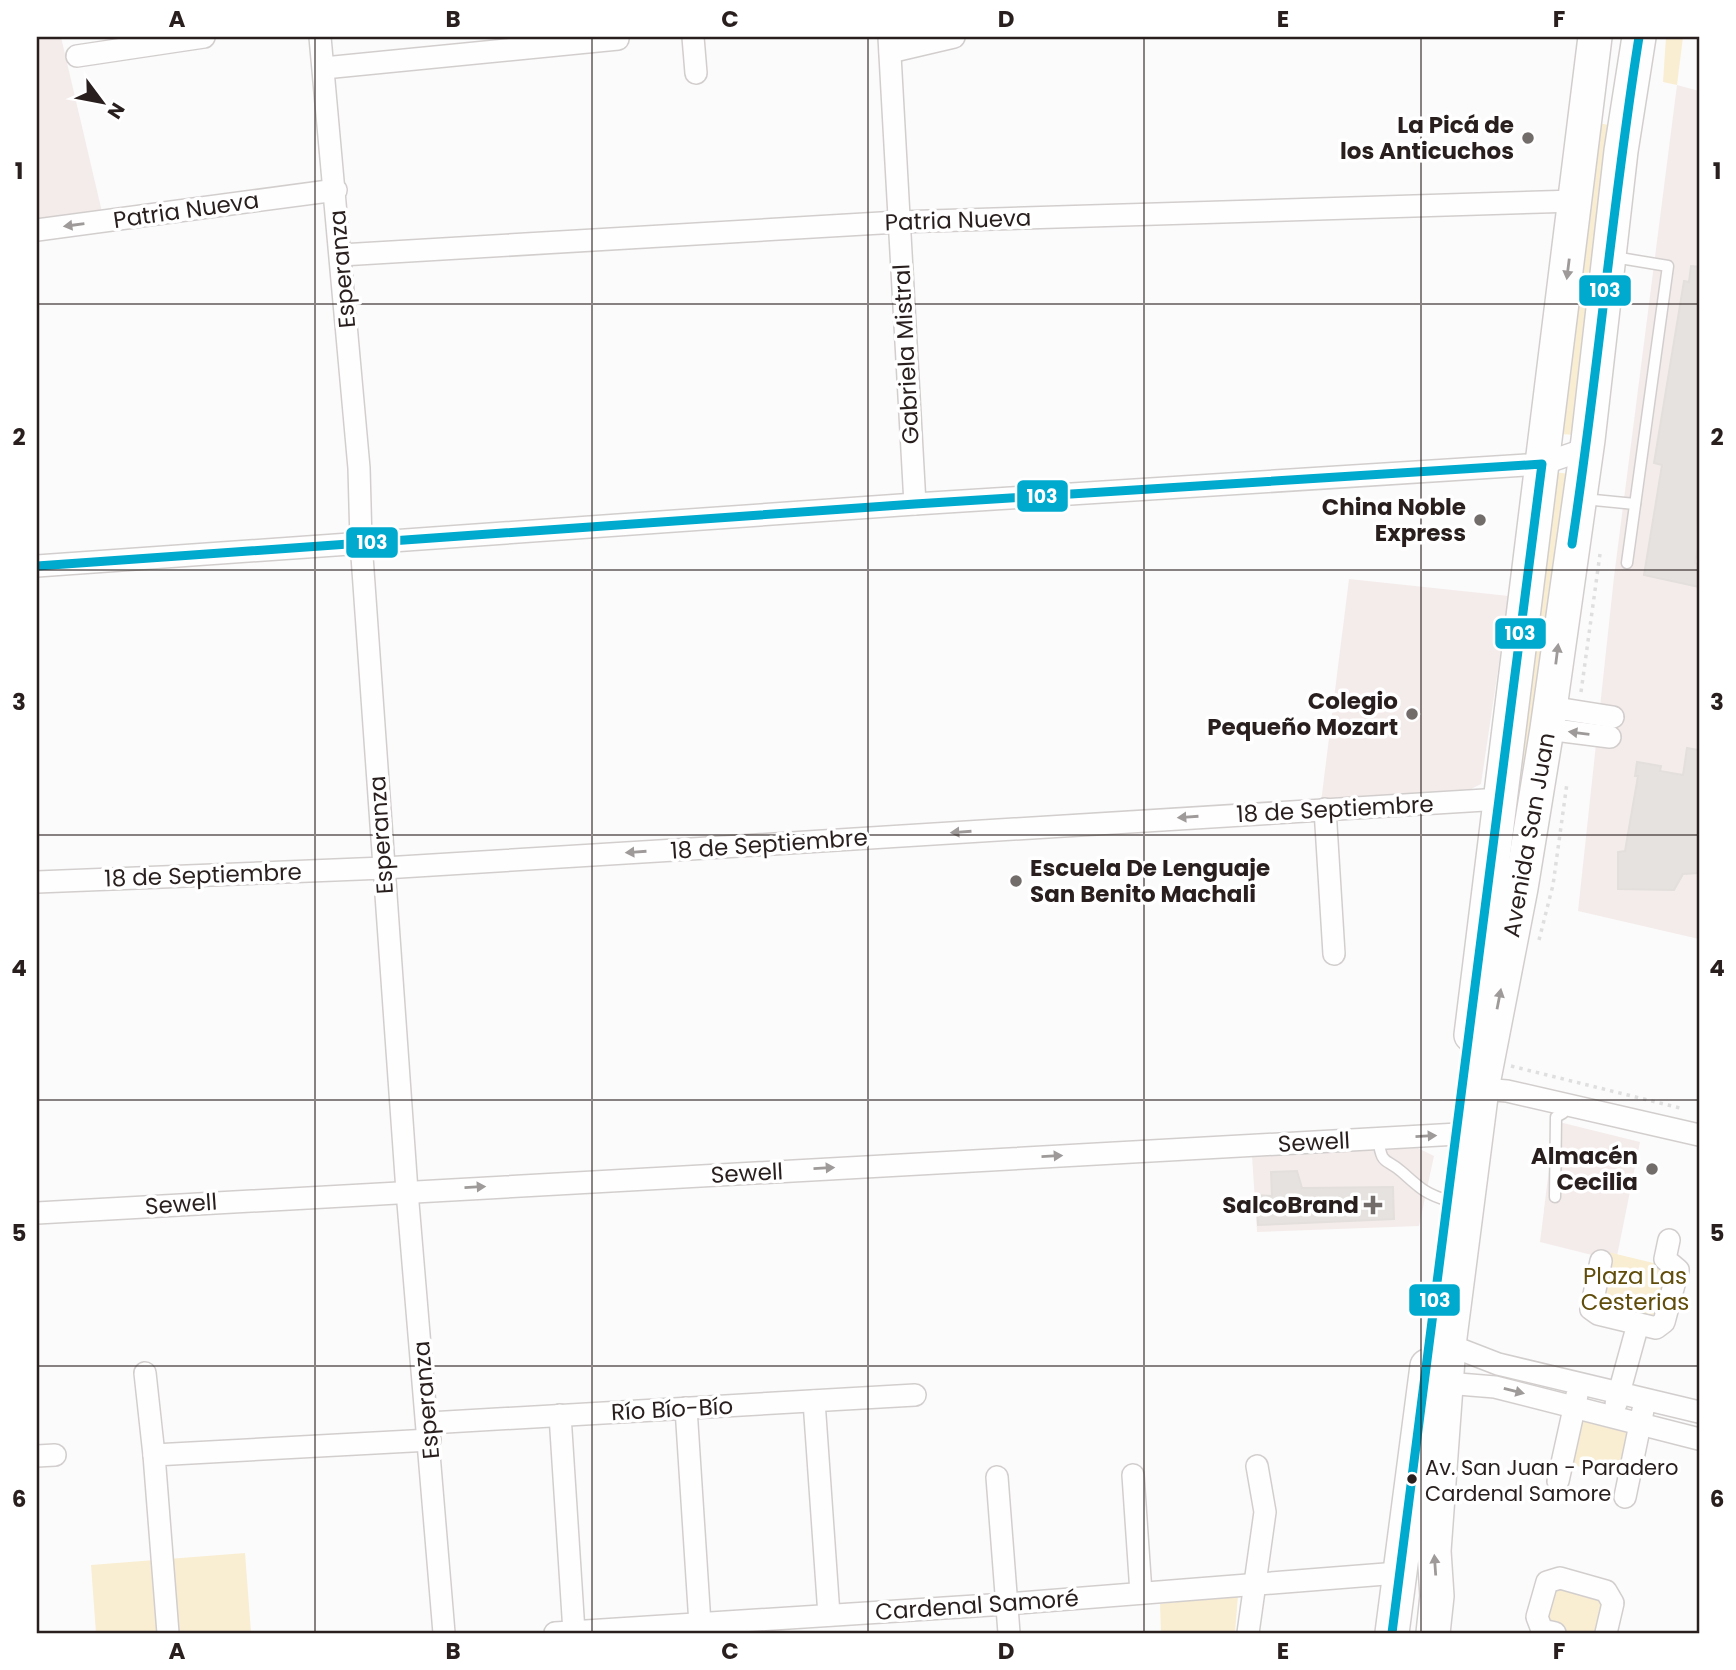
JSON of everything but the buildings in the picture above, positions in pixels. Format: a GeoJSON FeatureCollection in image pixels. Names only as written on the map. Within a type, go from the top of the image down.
{"type":"FeatureCollection","features":[{"type":"Feature","properties":{"kind":"main road","name":"Avenida San Juan"},"geometry":{"type":"LineString","coordinates":[[1433,1633],[1437,1595],[1433,1551],[1449,1345],[1506,885],[1501,799],[1595,37]]}},
{"type":"Feature","properties":{"kind":"main road","name":"Avenida San Juan"},"geometry":{"type":"LineString","coordinates":[[1392,1633],[1458,1134],[1506,885],[1549,718],[1577,498],[1588,440],[1623,134],[1639,37]]}},
{"type":"Feature","properties":{"kind":"main road"},"geometry":{"type":"LineString","coordinates":[[1583,146],[1593,121],[1601,115],[1616,118],[1623,134]]}},
{"type":"Feature","properties":{"kind":"street"},"geometry":{"type":"LineString","coordinates":[[76,56],[204,37]]}},
{"type":"Feature","properties":{"kind":"street","name":"Esperanza"},"geometry":{"type":"LineString","coordinates":[[320,37],[359,468],[361,542],[407,1191],[444,1633]]}},
{"type":"Feature","properties":{"kind":"street"},"geometry":{"type":"LineString","coordinates":[[692,37],[696,73]]}},
{"type":"Feature","properties":{"kind":"street"},"geometry":{"type":"LineString","coordinates":[[889,44],[954,37]]}},
{"type":"Feature","properties":{"kind":"street"},"geometry":{"type":"LineString","coordinates":[[324,68],[618,39]]}},
{"type":"Feature","properties":{"kind":"street","name":"Gabriela Mistral"},"geometry":{"type":"LineString","coordinates":[[889,44],[915,504]]}},
{"type":"Feature","properties":{"kind":"street","name":"Patria Nueva"},"geometry":{"type":"LineString","coordinates":[[37,230],[335,190]]}},
{"type":"Feature","properties":{"kind":"street","name":"Patria Nueva"},"geometry":{"type":"LineString","coordinates":[[341,255],[898,222],[1576,201]]}},
{"type":"Feature","properties":{"kind":"street"},"geometry":{"type":"LineString","coordinates":[[37,566],[915,504],[1542,464],[1583,450],[1588,440]]}},
{"type":"Feature","properties":{"kind":"street"},"geometry":{"type":"LineString","coordinates":[[1549,718],[1611,727]]}},
{"type":"Feature","properties":{"kind":"street","name":"18 de Septiembre"},"geometry":{"type":"LineString","coordinates":[[37,882],[384,868],[1501,799]]}},
{"type":"Feature","properties":{"kind":"street"},"geometry":{"type":"LineString","coordinates":[[1325,809],[1334,954]]}},
{"type":"Feature","properties":{"kind":"street"},"geometry":{"type":"LineString","coordinates":[[1482,1089],[1561,1103],[1699,1135]]}},
{"type":"Feature","properties":{"kind":"street","name":"Sewell"},"geometry":{"type":"LineString","coordinates":[[37,1213],[1458,1134]]}},
{"type":"Feature","properties":{"kind":"street"},"geometry":{"type":"LineString","coordinates":[[1601,1261],[1591,1309],[1656,1328],[1664,1322],[1678,1270],[1665,1259],[1670,1240]]}},
{"type":"Feature","properties":{"kind":"street"},"geometry":{"type":"LineString","coordinates":[[1613,1417],[1638,1324]]}},
{"type":"Feature","properties":{"kind":"street"},"geometry":{"type":"LineString","coordinates":[[1449,1345],[1498,1364],[1699,1412]]}},
{"type":"Feature","properties":{"kind":"street"},"geometry":{"type":"LineString","coordinates":[[145,1373],[168,1633]]}},
{"type":"Feature","properties":{"kind":"street"},"geometry":{"type":"LineString","coordinates":[[1446,1383],[1495,1387],[1699,1438]]}},
{"type":"Feature","properties":{"kind":"street"},"geometry":{"type":"LineString","coordinates":[[1558,1481],[1579,1383]]}},
{"type":"Feature","properties":{"kind":"street","name":"Río Bío-Bío"},"geometry":{"type":"LineString","coordinates":[[154,1455],[429,1431],[560,1415],[915,1395]]}},
{"type":"Feature","properties":{"kind":"street"},"geometry":{"type":"LineString","coordinates":[[1625,1497],[1646,1399]]}},
{"type":"Feature","properties":{"kind":"street"},"geometry":{"type":"LineString","coordinates":[[814,1401],[829,1615]]}},
{"type":"Feature","properties":{"kind":"street"},"geometry":{"type":"LineString","coordinates":[[685,1408],[700,1624]]}},
{"type":"Feature","properties":{"kind":"street"},"geometry":{"type":"LineString","coordinates":[[560,1415],[564,1633]]}},
{"type":"Feature","properties":{"kind":"street"},"geometry":{"type":"LineString","coordinates":[[1248,1633],[1265,1512],[1257,1466]]}},
{"type":"Feature","properties":{"kind":"street"},"geometry":{"type":"LineString","coordinates":[[1133,1475],[1141,1593]]}},
{"type":"Feature","properties":{"kind":"street"},"geometry":{"type":"LineString","coordinates":[[997,1477],[1009,1633]]}},
{"type":"Feature","properties":{"kind":"street","name":"Cardenal Samoré"},"geometry":{"type":"LineString","coordinates":[[564,1633],[1006,1604],[1398,1573]]}},
{"type":"Feature","properties":{"kind":"street"},"geometry":{"type":"LineString","coordinates":[[1555,1633],[1542,1630],[1537,1616],[1547,1582],[1560,1578],[1606,1591],[1613,1603],[1606,1633]]}},
{"type":"Feature","properties":{"kind":"lane"},"geometry":{"type":"LineString","coordinates":[[1610,256],[1668,266],[1627,563]]}},
{"type":"Feature","properties":{"kind":"lane"},"geometry":{"type":"LineString","coordinates":[[1577,498],[1635,504]]}},
{"type":"Feature","properties":{"kind":"lane"},"geometry":{"type":"LineString","coordinates":[[1555,1198],[1556,1117],[1563,1113],[1561,1103]]}},
{"type":"Feature","properties":{"kind":"lane"},"geometry":{"type":"LineString","coordinates":[[1378,1138],[1381,1156],[1390,1167],[1402,1172],[1423,1192],[1449,1201]]}},
{"type":"Feature","properties":{"kind":"path"},"geometry":{"type":"LineString","coordinates":[[1511,1066],[1686,1110]]}},
{"type":"Feature","properties":{"kind":"shaded area"},"geometry":{"type":"Polygon","coordinates":[[[37,37],[61,37],[102,212],[37,220],[37,37]]]}},
{"type":"Feature","properties":{"kind":"shaded area"},"geometry":{"type":"Polygon","coordinates":[[[1677,85],[1699,91],[1699,939],[1578,911],[1614,577],[1677,85]]]}},
{"type":"Feature","properties":{"kind":"shaded area","name":"Colegio Pequeño Mozart"},"geometry":{"type":"Polygon","coordinates":[[[1349,579],[1509,596],[1481,784],[1461,794],[1321,802],[1349,579]]]}},
{"type":"Feature","properties":{"kind":"shaded area"},"geometry":{"type":"Polygon","coordinates":[[[1555,1121],[1640,1142],[1616,1261],[1540,1242],[1555,1121]]]}},
{"type":"Feature","properties":{"kind":"shaded area"},"geometry":{"type":"Polygon","coordinates":[[[1418,1148],[1434,1156],[1419,1226],[1257,1232],[1252,1156],[1418,1148]]]}},
{"type":"Feature","properties":{"kind":"green space"},"geometry":{"type":"Polygon","coordinates":[[[1666,37],[1683,37],[1677,85],[1663,82],[1666,37]]]}},
{"type":"Feature","properties":{"kind":"green space"},"geometry":{"type":"Polygon","coordinates":[[[1598,123],[1609,125],[1577,435],[1559,434],[1598,123]]]}},
{"type":"Feature","properties":{"kind":"green space"},"geometry":{"type":"Polygon","coordinates":[[[1554,472],[1570,474],[1524,846],[1506,846],[1554,472]]]}},
{"type":"Feature","properties":{"kind":"green space","name":"Plaza Las Cesterias"},"geometry":{"type":"Polygon","coordinates":[[[1608,1252],[1674,1268],[1653,1325],[1594,1301],[1608,1252]]]}},
{"type":"Feature","properties":{"kind":"green space"},"geometry":{"type":"Polygon","coordinates":[[[1576,1415],[1638,1430],[1627,1478],[1564,1463],[1576,1415]]]}},
{"type":"Feature","properties":{"kind":"green space"},"geometry":{"type":"Polygon","coordinates":[[[245,1553],[251,1632],[96,1633],[91,1565],[245,1553]]]}},
{"type":"Feature","properties":{"kind":"green space"},"geometry":{"type":"Polygon","coordinates":[[[1547,1582],[1606,1591],[1606,1633],[1555,1633],[1542,1630],[1547,1582]]]}},
{"type":"Feature","properties":{"kind":"green space"},"geometry":{"type":"Polygon","coordinates":[[[1238,1595],[1235,1633],[1161,1633],[1160,1604],[1238,1595]]]}},
{"type":"Feature","properties":{"kind":"transit line","name":"103"},"geometry":{"type":"LineString","coordinates":[[1572,544],[1639,37]]}},
{"type":"Feature","properties":{"kind":"transit line","name":"103"},"geometry":{"type":"LineString","coordinates":[[37,566],[915,504],[1542,464],[1392,1633]]}},
{"type":"Feature","properties":{"kind":"place","name":"La Picá de los Anticuchos"},"geometry":{"type":"Point","coordinates":[1528,138]}},
{"type":"Feature","properties":{"kind":"place","name":"China Noble Express"},"geometry":{"type":"Point","coordinates":[1480,520]}},
{"type":"Feature","properties":{"kind":"place","name":"Colegio Pequeño Mozart"},"geometry":{"type":"Point","coordinates":[1412,714]}},
{"type":"Feature","properties":{"kind":"place","name":"Escuela De Lenguaje San Benito Machali"},"geometry":{"type":"Point","coordinates":[1016,881]}},
{"type":"Feature","properties":{"kind":"place","name":"Almacén Cecilia"},"geometry":{"type":"Point","coordinates":[1652,1169]}},
{"type":"Feature","properties":{"kind":"place","name":"SalcoBrand"},"geometry":{"type":"Point","coordinates":[1373,1205]}},
{"type":"Feature","properties":{"kind":"place","name":"Av. San Juan - Paradero Cardenal Samore"},"geometry":{"type":"Point","coordinates":[1412,1479]}}]}
